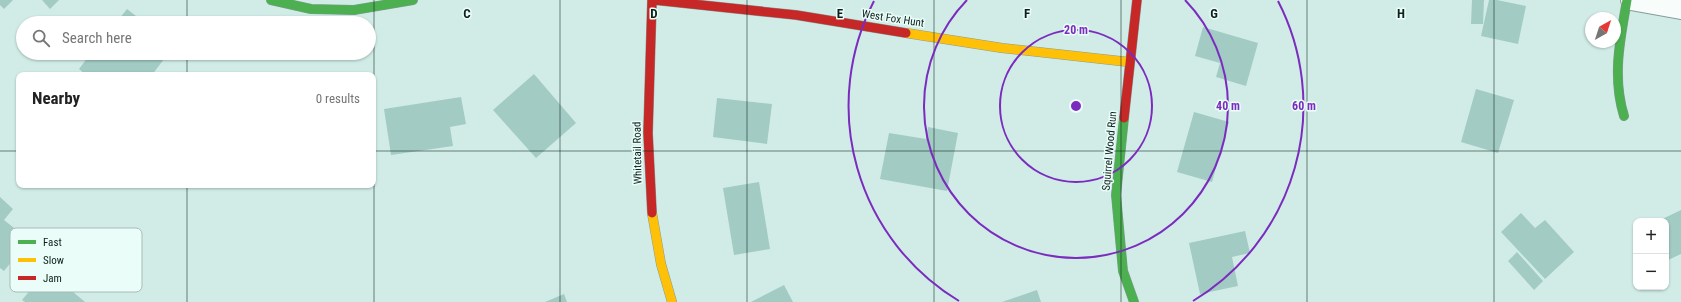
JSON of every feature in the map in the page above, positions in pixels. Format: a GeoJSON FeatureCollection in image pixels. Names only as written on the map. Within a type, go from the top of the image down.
{"type":"FeatureCollection","features":[{"type":"Feature","properties":{"kind":"street"},"geometry":{"type":"LineString","coordinates":[[271,0],[311,9],[354,10],[413,0]]}},
{"type":"Feature","properties":{"kind":"street","name":"West Fox Hunt"},"geometry":{"type":"LineString","coordinates":[[653,0],[796,15],[900,30],[1002,48],[1129,62]]}},
{"type":"Feature","properties":{"kind":"street","name":"Whitetail Road"},"geometry":{"type":"LineString","coordinates":[[653,0],[648,112],[650,193],[655,242],[672,302]]}},
{"type":"Feature","properties":{"kind":"street","name":"Squirrel Wood Run"},"geometry":{"type":"LineString","coordinates":[[1134,302],[1123,271],[1116,195],[1129,62],[1137,0]]}},
{"type":"Feature","properties":{"kind":"street"},"geometry":{"type":"LineString","coordinates":[[1624,116],[1617,91],[1616,70],[1627,0]]}},
{"type":"Feature","properties":{"kind":"street"},"geometry":{"type":"LineString","coordinates":[[1631,0],[1681,9]]}},
{"type":"Feature","properties":{"kind":"building"},"geometry":{"type":"Polygon","coordinates":[[[0,0],[13,0],[4,9],[0,5],[0,0]]]}},
{"type":"Feature","properties":{"kind":"building"},"geometry":{"type":"Polygon","coordinates":[[[42,0],[59,0],[50,9],[42,0]]]}},
{"type":"Feature","properties":{"kind":"building"},"geometry":{"type":"Polygon","coordinates":[[[1472,0],[1484,0],[1483,24],[1471,24],[1472,0]]]}},
{"type":"Feature","properties":{"kind":"building"},"geometry":{"type":"Polygon","coordinates":[[[1489,0],[1497,0],[1526,6],[1518,44],[1481,36],[1489,0]]]}},
{"type":"Feature","properties":{"kind":"building"},"geometry":{"type":"Polygon","coordinates":[[[127,9],[136,16],[122,16],[127,9]]]}},
{"type":"Feature","properties":{"kind":"building"},"geometry":{"type":"Polygon","coordinates":[[[1203,27],[1258,43],[1246,86],[1216,77],[1220,63],[1195,56],[1203,27]]]}},
{"type":"Feature","properties":{"kind":"building"},"geometry":{"type":"Polygon","coordinates":[[[86,60],[163,60],[154,72],[82,72],[79,69],[86,60]]]}},
{"type":"Feature","properties":{"kind":"building"},"geometry":{"type":"Polygon","coordinates":[[[534,74],[576,123],[536,158],[493,110],[534,74]]]}},
{"type":"Feature","properties":{"kind":"building"},"geometry":{"type":"Polygon","coordinates":[[[1476,89],[1514,100],[1498,153],[1461,142],[1476,89]]]}},
{"type":"Feature","properties":{"kind":"building"},"geometry":{"type":"Polygon","coordinates":[[[461,97],[466,124],[450,127],[453,146],[391,155],[384,109],[461,97]]]}},
{"type":"Feature","properties":{"kind":"building"},"geometry":{"type":"Polygon","coordinates":[[[717,98],[772,104],[767,144],[713,137],[717,98]]]}},
{"type":"Feature","properties":{"kind":"building"},"geometry":{"type":"Polygon","coordinates":[[[1194,112],[1229,122],[1212,182],[1177,172],[1194,112]]]}},
{"type":"Feature","properties":{"kind":"building"},"geometry":{"type":"Polygon","coordinates":[[[928,127],[958,133],[947,191],[880,179],[889,133],[926,139],[928,127]]]}},
{"type":"Feature","properties":{"kind":"building"},"geometry":{"type":"Polygon","coordinates":[[[759,182],[770,249],[734,255],[723,188],[759,182]]]}},
{"type":"Feature","properties":{"kind":"building"},"geometry":{"type":"Polygon","coordinates":[[[0,197],[13,209],[4,220],[14,228],[10,228],[10,264],[4,271],[0,268],[0,197]]]}},
{"type":"Feature","properties":{"kind":"building"},"geometry":{"type":"Polygon","coordinates":[[[1681,210],[1681,254],[1669,260],[1669,218],[1664,218],[1681,210]]]}},
{"type":"Feature","properties":{"kind":"building"},"geometry":{"type":"Polygon","coordinates":[[[1521,213],[1535,228],[1545,220],[1574,252],[1545,279],[1501,232],[1521,213]]]}},
{"type":"Feature","properties":{"kind":"building"},"geometry":{"type":"Polygon","coordinates":[[[1245,231],[1250,253],[1232,257],[1238,286],[1200,294],[1189,243],[1245,231]]]}},
{"type":"Feature","properties":{"kind":"building"},"geometry":{"type":"Polygon","coordinates":[[[1517,252],[1543,281],[1534,290],[1508,261],[1517,252]]]}},
{"type":"Feature","properties":{"kind":"building"},"geometry":{"type":"Polygon","coordinates":[[[784,285],[793,302],[751,302],[784,285]]]}},
{"type":"Feature","properties":{"kind":"building"},"geometry":{"type":"Polygon","coordinates":[[[1037,290],[1041,302],[1002,302],[1037,290]]]}},
{"type":"Feature","properties":{"kind":"building"},"geometry":{"type":"Polygon","coordinates":[[[29,292],[73,292],[85,302],[25,302],[22,300],[29,292]]]}},
{"type":"Feature","properties":{"kind":"building"},"geometry":{"type":"Polygon","coordinates":[[[564,294],[567,302],[545,302],[564,294]]]}},
{"type":"Feature","properties":{"kind":"traffic: fast"},"geometry":{"type":"LineString","coordinates":[[271,0],[311,9],[354,10],[413,0]]}},
{"type":"Feature","properties":{"kind":"traffic: fast"},"geometry":{"type":"LineString","coordinates":[[1624,116],[1618,87],[1618,58],[1627,0]]}},
{"type":"Feature","properties":{"kind":"traffic: fast"},"geometry":{"type":"LineString","coordinates":[[1124,118],[1116,195],[1123,271],[1134,302]]}},
{"type":"Feature","properties":{"kind":"traffic: slow"},"geometry":{"type":"LineString","coordinates":[[906,33],[1002,48],[1129,62]]}},
{"type":"Feature","properties":{"kind":"traffic: slow"},"geometry":{"type":"LineString","coordinates":[[652,213],[661,264],[672,302]]}},
{"type":"Feature","properties":{"kind":"traffic: jam"},"geometry":{"type":"LineString","coordinates":[[652,0],[648,133],[652,213]]}},
{"type":"Feature","properties":{"kind":"traffic: jam"},"geometry":{"type":"LineString","coordinates":[[654,0],[796,15],[906,33]]}},
{"type":"Feature","properties":{"kind":"traffic: jam"},"geometry":{"type":"LineString","coordinates":[[1124,118],[1137,0]]}}]}
